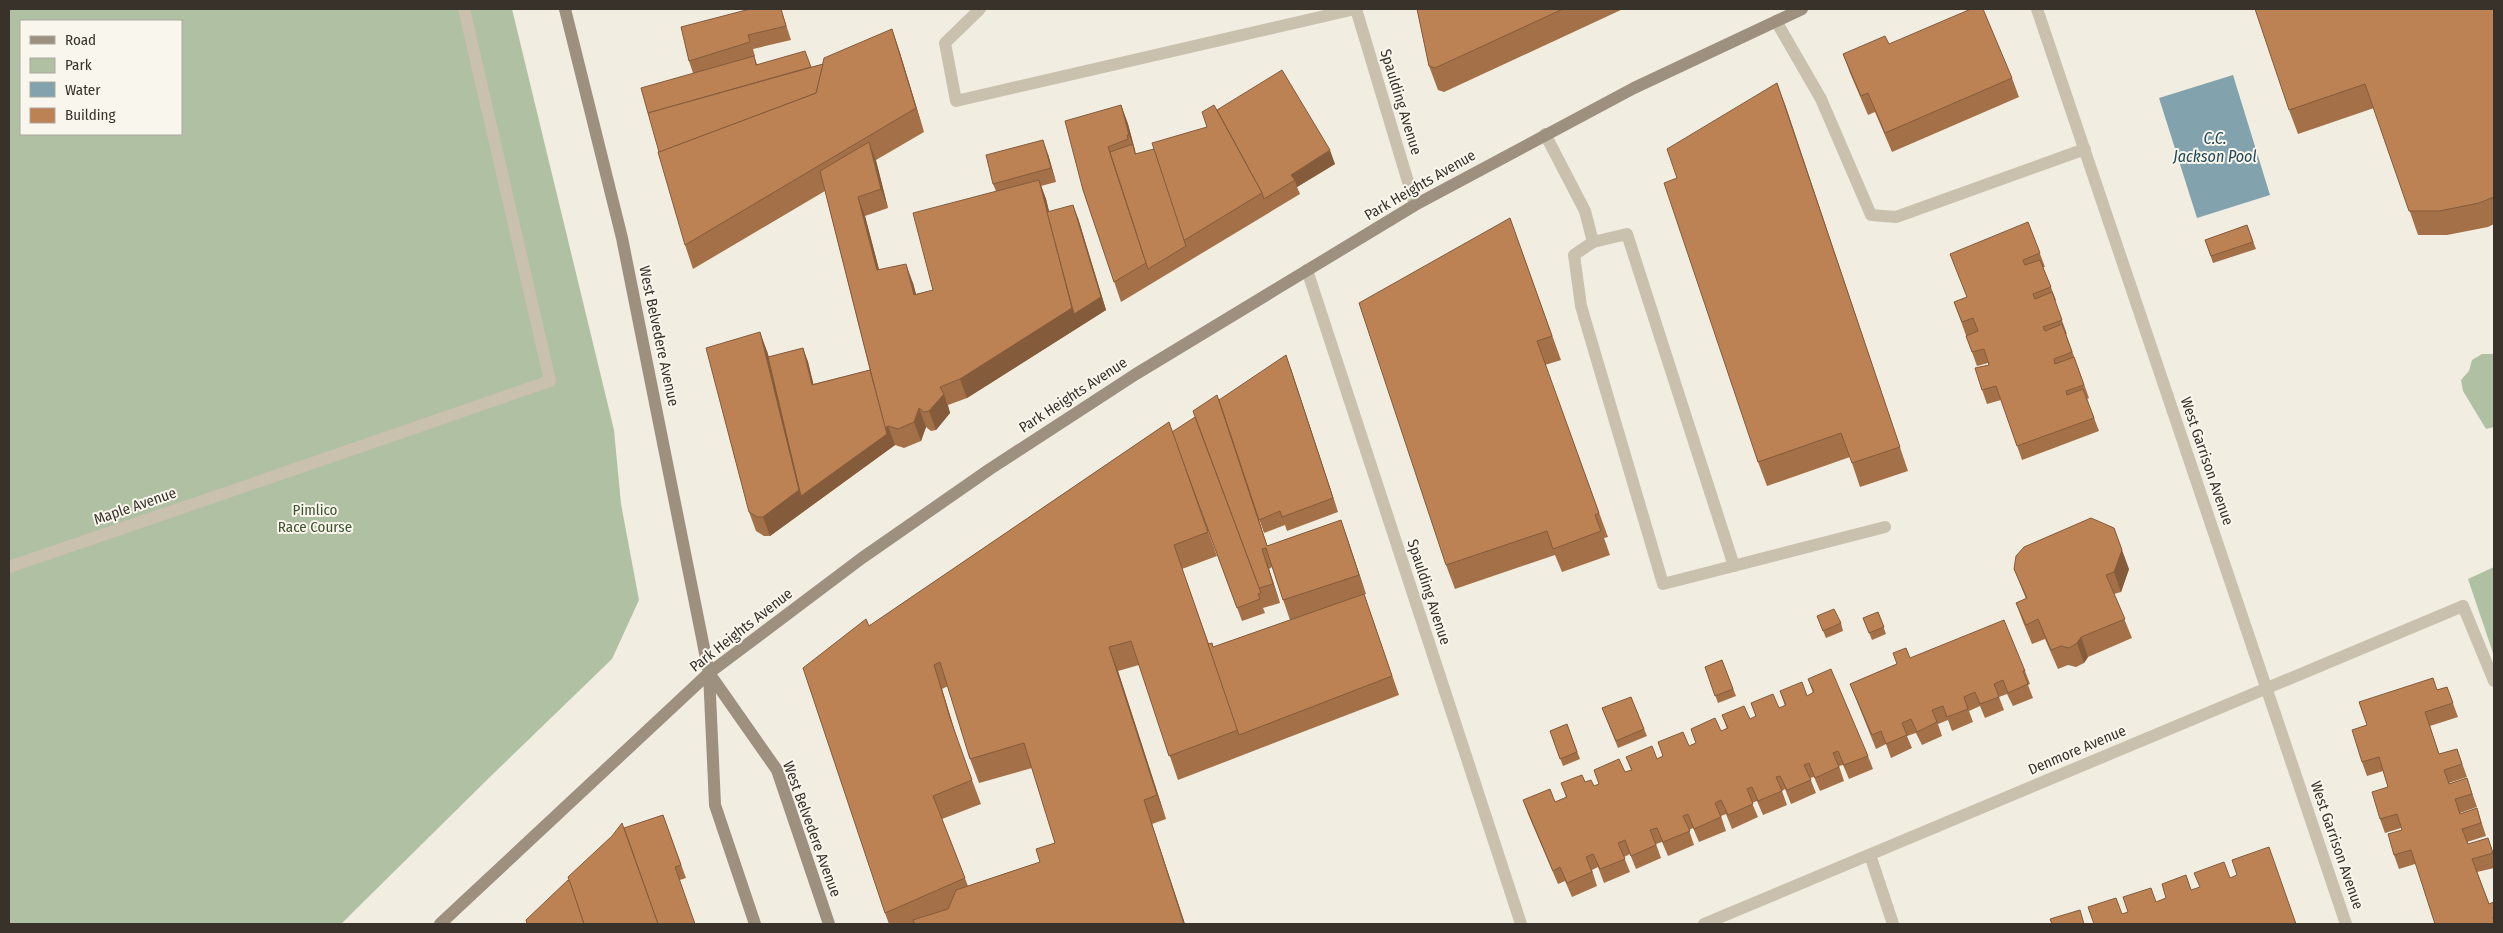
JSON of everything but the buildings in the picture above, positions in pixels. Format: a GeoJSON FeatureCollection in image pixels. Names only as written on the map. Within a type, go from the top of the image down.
{"type":"FeatureCollection","features":[{"type":"Feature","properties":{"kind":"main road","name":"West Belvedere Avenue"},"geometry":{"type":"LineString","coordinates":[[565,9],[622,238],[709,673],[715,805],[755,924]]}},
{"type":"Feature","properties":{"kind":"main road","name":"Park Heights Avenue"},"geometry":{"type":"LineString","coordinates":[[440,924],[709,673],[862,558],[990,468],[1136,374],[1415,205],[1634,88],[1802,9]]}},
{"type":"Feature","properties":{"kind":"main road","name":"West Belvedere Avenue"},"geometry":{"type":"LineString","coordinates":[[709,673],[777,770],[829,924]]}},
{"type":"Feature","properties":{"kind":"street","name":"Maple Avenue"},"geometry":{"type":"LineString","coordinates":[[9,567],[550,381],[464,9]]}},
{"type":"Feature","properties":{"kind":"street"},"geometry":{"type":"LineString","coordinates":[[980,9],[945,43],[956,101],[1356,9]]}},
{"type":"Feature","properties":{"kind":"street","name":"Spaulding Avenue"},"geometry":{"type":"LineString","coordinates":[[1356,9],[1415,205]]}},
{"type":"Feature","properties":{"kind":"street","name":"West Garrison Avenue"},"geometry":{"type":"LineString","coordinates":[[2037,9],[2346,924]]}},
{"type":"Feature","properties":{"kind":"street"},"geometry":{"type":"LineString","coordinates":[[1776,21],[1821,99],[1871,215],[1896,217],[2085,149]]}},
{"type":"Feature","properties":{"kind":"street"},"geometry":{"type":"LineString","coordinates":[[1545,134],[1586,211],[1594,242]]}},
{"type":"Feature","properties":{"kind":"street"},"geometry":{"type":"LineString","coordinates":[[1734,566],[1627,234],[1594,242],[1574,255],[1581,306],[1663,584],[1734,566],[1886,527]]}},
{"type":"Feature","properties":{"kind":"street","name":"Spaulding Avenue"},"geometry":{"type":"LineString","coordinates":[[1306,270],[1521,924]]}},
{"type":"Feature","properties":{"kind":"street","name":"Denmore Avenue"},"geometry":{"type":"LineString","coordinates":[[1704,924],[1725,920],[1870,855],[2463,606],[2494,681]]}},
{"type":"Feature","properties":{"kind":"street"},"geometry":{"type":"LineString","coordinates":[[1870,855],[1893,924]]}},
{"type":"Feature","properties":{"kind":"green space","name":"Pimlico Race Course"},"geometry":{"type":"Polygon","coordinates":[[[9,9],[512,9],[614,430],[621,504],[639,600],[612,659],[341,924],[9,924],[9,9]]]}},
{"type":"Feature","properties":{"kind":"green space"},"geometry":{"type":"Polygon","coordinates":[[[2482,354],[2494,354],[2494,427],[2486,429],[2463,391],[2461,380],[2469,371],[2472,360],[2482,354]]]}},
{"type":"Feature","properties":{"kind":"green space"},"geometry":{"type":"Polygon","coordinates":[[[2494,567],[2494,656],[2468,579],[2494,567]]]}},
{"type":"Feature","properties":{"kind":"water","name":"C.C. Jackson Pool"},"geometry":{"type":"Polygon","coordinates":[[[2233,75],[2270,195],[2197,218],[2159,98],[2233,75]]]}}]}
